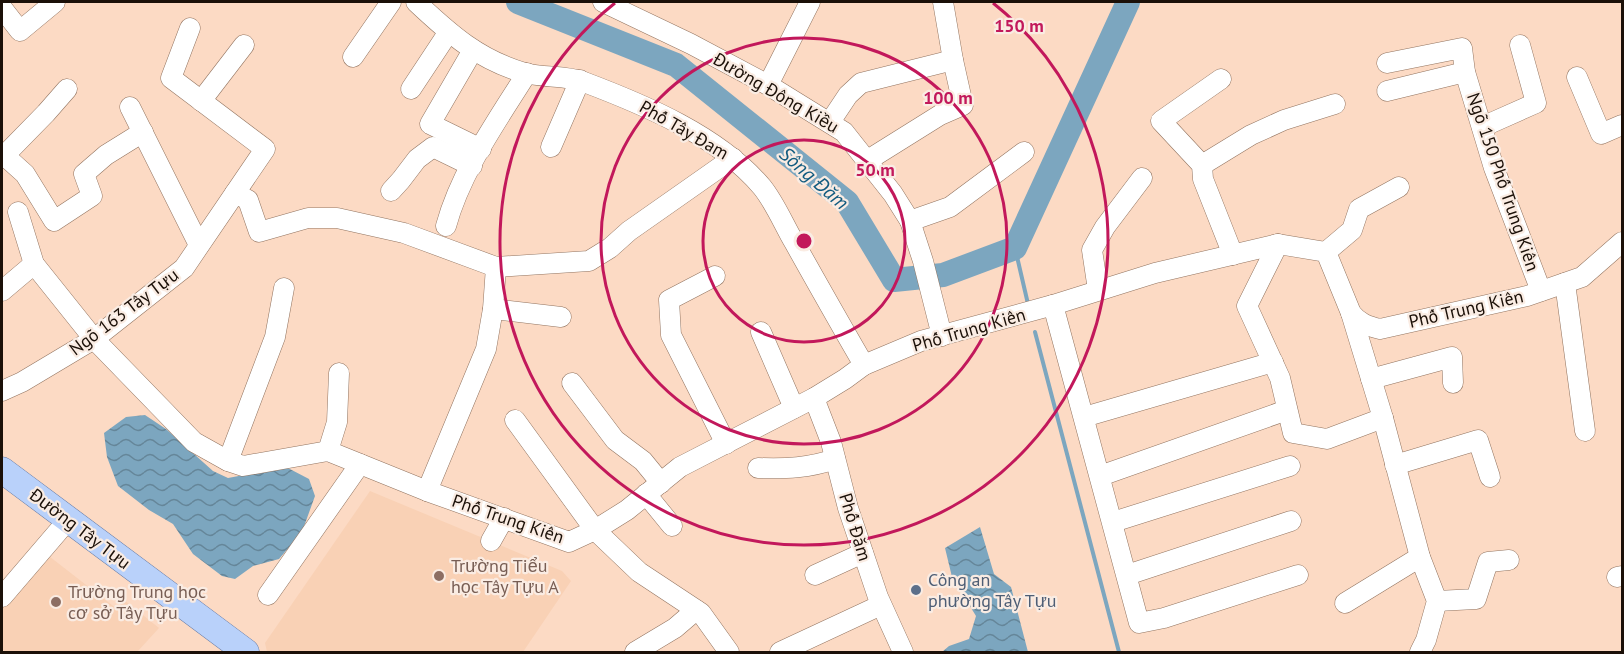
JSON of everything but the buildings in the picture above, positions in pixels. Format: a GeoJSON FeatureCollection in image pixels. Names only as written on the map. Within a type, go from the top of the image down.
{"type":"FeatureCollection","features":[{"type":"Feature","properties":{"kind":"main road","name":"Đường Tây Tựu"},"geometry":{"type":"LineString","coordinates":[[2,470],[246,652]]}},
{"type":"Feature","properties":{"kind":"street"},"geometry":{"type":"LineString","coordinates":[[2,8],[20,31],[55,2]]}},
{"type":"Feature","properties":{"kind":"street"},"geometry":{"type":"LineString","coordinates":[[353,57],[391,2]]}},
{"type":"Feature","properties":{"kind":"street","name":"Phố Tây Đam"},"geometry":{"type":"LineString","coordinates":[[416,2],[448,33],[501,64],[527,73],[579,80],[636,102],[686,128],[733,158],[763,188],[864,365]]}},
{"type":"Feature","properties":{"kind":"street","name":"Đường Đông Kiều"},"geometry":{"type":"LineString","coordinates":[[603,2],[691,44],[768,85],[844,132],[868,160],[910,221],[923,261],[942,336]]}},
{"type":"Feature","properties":{"kind":"street"},"geometry":{"type":"LineString","coordinates":[[768,85],[810,2]]}},
{"type":"Feature","properties":{"kind":"street"},"geometry":{"type":"LineString","coordinates":[[868,160],[940,115],[963,105],[952,60],[943,2]]}},
{"type":"Feature","properties":{"kind":"street"},"geometry":{"type":"LineString","coordinates":[[190,28],[171,78],[201,101],[244,45]]}},
{"type":"Feature","properties":{"kind":"street"},"geometry":{"type":"LineString","coordinates":[[411,89],[448,33]]}},
{"type":"Feature","properties":{"kind":"street"},"geometry":{"type":"LineString","coordinates":[[1482,127],[1536,103],[1521,45]]}},
{"type":"Feature","properties":{"kind":"street","name":"Ngõ 150 Phố Trung Kiên"},"geometry":{"type":"LineString","coordinates":[[1387,63],[1462,48],[1465,72],[1494,168],[1541,291]]}},
{"type":"Feature","properties":{"kind":"street"},"geometry":{"type":"LineString","coordinates":[[474,50],[430,124],[476,157]]}},
{"type":"Feature","properties":{"kind":"street"},"geometry":{"type":"LineString","coordinates":[[830,122],[848,95],[861,83],[952,60]]}},
{"type":"Feature","properties":{"kind":"street"},"geometry":{"type":"LineString","coordinates":[[1387,91],[1465,72]]}},
{"type":"Feature","properties":{"kind":"street"},"geometry":{"type":"LineString","coordinates":[[446,226],[451,209],[476,157],[527,73]]}},
{"type":"Feature","properties":{"kind":"street"},"geometry":{"type":"LineString","coordinates":[[1577,77],[1601,134],[1623,125]]}},
{"type":"Feature","properties":{"kind":"street"},"geometry":{"type":"LineString","coordinates":[[1221,79],[1161,121],[1202,165],[1203,179],[1233,255]]}},
{"type":"Feature","properties":{"kind":"street"},"geometry":{"type":"LineString","coordinates":[[551,147],[579,80]]}},
{"type":"Feature","properties":{"kind":"street"},"geometry":{"type":"LineString","coordinates":[[67,89],[3,157],[25,174],[54,221],[92,196],[84,174],[106,155],[143,132]]}},
{"type":"Feature","properties":{"kind":"street","name":"Ngõ 163 Tây Tựu"},"geometry":{"type":"LineString","coordinates":[[2,391],[22,382],[93,339],[184,268],[265,149],[201,101]]}},
{"type":"Feature","properties":{"kind":"street"},"geometry":{"type":"LineString","coordinates":[[1202,165],[1251,135],[1284,120],[1335,104]]}},
{"type":"Feature","properties":{"kind":"street"},"geometry":{"type":"LineString","coordinates":[[130,107],[199,245]]}},
{"type":"Feature","properties":{"kind":"street"},"geometry":{"type":"LineString","coordinates":[[391,191],[417,159],[433,147],[476,157]]}},
{"type":"Feature","properties":{"kind":"street"},"geometry":{"type":"LineString","coordinates":[[910,221],[950,207],[1024,152]]}},
{"type":"Feature","properties":{"kind":"street"},"geometry":{"type":"LineString","coordinates":[[235,193],[248,200],[259,232],[308,218],[337,218],[404,232],[496,267],[588,261],[610,248],[629,231],[733,158]]}},
{"type":"Feature","properties":{"kind":"street"},"geometry":{"type":"LineString","coordinates":[[1098,290],[1092,249],[1105,227],[1142,178]]}},
{"type":"Feature","properties":{"kind":"street"},"geometry":{"type":"LineString","coordinates":[[1399,187],[1359,209],[1352,230],[1326,252],[1350,314],[1371,379],[1420,557],[1437,601],[1426,640],[1420,652]]}},
{"type":"Feature","properties":{"kind":"street"},"geometry":{"type":"LineString","coordinates":[[18,212],[34,264],[93,339],[194,442],[228,461],[243,466],[328,451],[337,422],[339,373]]}},
{"type":"Feature","properties":{"kind":"street","name":"Phố Trung Kiên"},"geometry":{"type":"LineString","coordinates":[[1350,314],[1368,327],[1380,329],[1541,291],[1582,277],[1622,242]]}},
{"type":"Feature","properties":{"kind":"street"},"geometry":{"type":"LineString","coordinates":[[1278,244],[1247,306],[1280,378],[1293,433],[1327,439],[1383,418]]}},
{"type":"Feature","properties":{"kind":"street","name":"Phố Trung Kiên"},"geometry":{"type":"LineString","coordinates":[[328,451],[569,542],[595,530],[654,489],[680,467],[814,398],[845,380],[864,365],[921,341],[1051,306],[1155,273],[1278,244],[1326,252]]}},
{"type":"Feature","properties":{"kind":"street"},"geometry":{"type":"LineString","coordinates":[[2,291],[34,264]]}},
{"type":"Feature","properties":{"kind":"street"},"geometry":{"type":"LineString","coordinates":[[427,490],[486,350],[493,309],[496,267]]}},
{"type":"Feature","properties":{"kind":"street"},"geometry":{"type":"LineString","coordinates":[[714,276],[669,300],[669,309],[671,335],[726,444]]}},
{"type":"Feature","properties":{"kind":"street"},"geometry":{"type":"LineString","coordinates":[[1565,283],[1585,431]]}},
{"type":"Feature","properties":{"kind":"street"},"geometry":{"type":"LineString","coordinates":[[228,461],[275,337],[284,288]]}},
{"type":"Feature","properties":{"kind":"street"},"geometry":{"type":"LineString","coordinates":[[1051,306],[1113,522],[1138,622],[1140,624],[1164,618],[1298,575]]}},
{"type":"Feature","properties":{"kind":"street"},"geometry":{"type":"LineString","coordinates":[[493,309],[561,316]]}},
{"type":"Feature","properties":{"kind":"street"},"geometry":{"type":"LineString","coordinates":[[761,332],[794,408]]}},
{"type":"Feature","properties":{"kind":"street"},"geometry":{"type":"LineString","coordinates":[[1371,379],[1452,357],[1453,383]]}},
{"type":"Feature","properties":{"kind":"street"},"geometry":{"type":"LineString","coordinates":[[1084,417],[1273,362]]}},
{"type":"Feature","properties":{"kind":"street"},"geometry":{"type":"LineString","coordinates":[[572,382],[615,440],[643,461],[672,526]]}},
{"type":"Feature","properties":{"kind":"street","name":"Phố Đăm"},"geometry":{"type":"LineString","coordinates":[[814,398],[831,442],[848,508],[863,553],[882,605],[903,652]]}},
{"type":"Feature","properties":{"kind":"street"},"geometry":{"type":"LineString","coordinates":[[1100,476],[1287,410]]}},
{"type":"Feature","properties":{"kind":"street"},"geometry":{"type":"LineString","coordinates":[[515,420],[595,530],[639,572],[701,613],[729,652]]}},
{"type":"Feature","properties":{"kind":"street"},"geometry":{"type":"LineString","coordinates":[[1395,465],[1478,441],[1490,477]]}},
{"type":"Feature","properties":{"kind":"street"},"geometry":{"type":"LineString","coordinates":[[758,468],[794,469],[819,465],[836,459]]}},
{"type":"Feature","properties":{"kind":"street"},"geometry":{"type":"LineString","coordinates":[[268,596],[360,464]]}},
{"type":"Feature","properties":{"kind":"street"},"geometry":{"type":"LineString","coordinates":[[1113,522],[1290,466]]}},
{"type":"Feature","properties":{"kind":"street"},"geometry":{"type":"LineString","coordinates":[[491,541],[504,518]]}},
{"type":"Feature","properties":{"kind":"street"},"geometry":{"type":"LineString","coordinates":[[2,597],[68,520]]}},
{"type":"Feature","properties":{"kind":"street"},"geometry":{"type":"LineString","coordinates":[[1127,575],[1291,522]]}},
{"type":"Feature","properties":{"kind":"street"},"geometry":{"type":"LineString","coordinates":[[815,575],[863,553]]}},
{"type":"Feature","properties":{"kind":"street"},"geometry":{"type":"LineString","coordinates":[[1345,603],[1420,557]]}},
{"type":"Feature","properties":{"kind":"street"},"geometry":{"type":"LineString","coordinates":[[1437,601],[1476,599],[1488,562],[1509,560]]}},
{"type":"Feature","properties":{"kind":"street"},"geometry":{"type":"LineString","coordinates":[[780,652],[882,605]]}},
{"type":"Feature","properties":{"kind":"street"},"geometry":{"type":"LineString","coordinates":[[635,652],[675,628],[696,610]]}},
{"type":"Feature","properties":{"kind":"shaded area","name":"Trường Tiểu học Tây Tựu A"},"geometry":{"type":"Polygon","coordinates":[[[370,491],[562,571],[571,581],[523,652],[267,652],[265,643],[370,491]]]}},
{"type":"Feature","properties":{"kind":"shaded area","name":"Trường Trung học cơ sở Tây Tựu"},"geometry":{"type":"Polygon","coordinates":[[[45,553],[117,609],[124,600],[159,628],[137,652],[2,652],[2,605],[45,553]]]}},
{"type":"Feature","properties":{"kind":"water"},"geometry":{"type":"Polygon","coordinates":[[[145,415],[166,429],[213,471],[228,478],[286,467],[309,479],[315,496],[302,532],[279,559],[253,566],[235,579],[222,576],[193,554],[173,524],[149,510],[118,486],[107,457],[104,433],[126,417],[145,415]]]}},
{"type":"Feature","properties":{"kind":"water"},"geometry":{"type":"Polygon","coordinates":[[[980,527],[994,574],[1011,587],[1028,652],[942,652],[949,646],[969,639],[976,616],[952,577],[945,548],[980,527]]]}},
{"type":"Feature","properties":{"kind":"waterway","name":"Sông Đăm"},"geometry":{"type":"LineString","coordinates":[[518,2],[676,65],[847,202],[894,280],[943,275],[1015,248],[1128,2]]}},
{"type":"Feature","properties":{"kind":"waterway"},"geometry":{"type":"LineString","coordinates":[[1015,248],[1028,304]]}},
{"type":"Feature","properties":{"kind":"waterway"},"geometry":{"type":"LineString","coordinates":[[1035,332],[1119,652]]}},
{"type":"Feature","properties":{"kind":"place","name":"Trường Tiểu học Tây Tựu A"},"geometry":{"type":"Point","coordinates":[439,576]}},
{"type":"Feature","properties":{"kind":"place","name":"Công an phường Tây Tựu"},"geometry":{"type":"Point","coordinates":[916,590]}},
{"type":"Feature","properties":{"kind":"place","name":"Trường Trung học cơ sở Tây Tựu"},"geometry":{"type":"Point","coordinates":[56,602]}}]}
